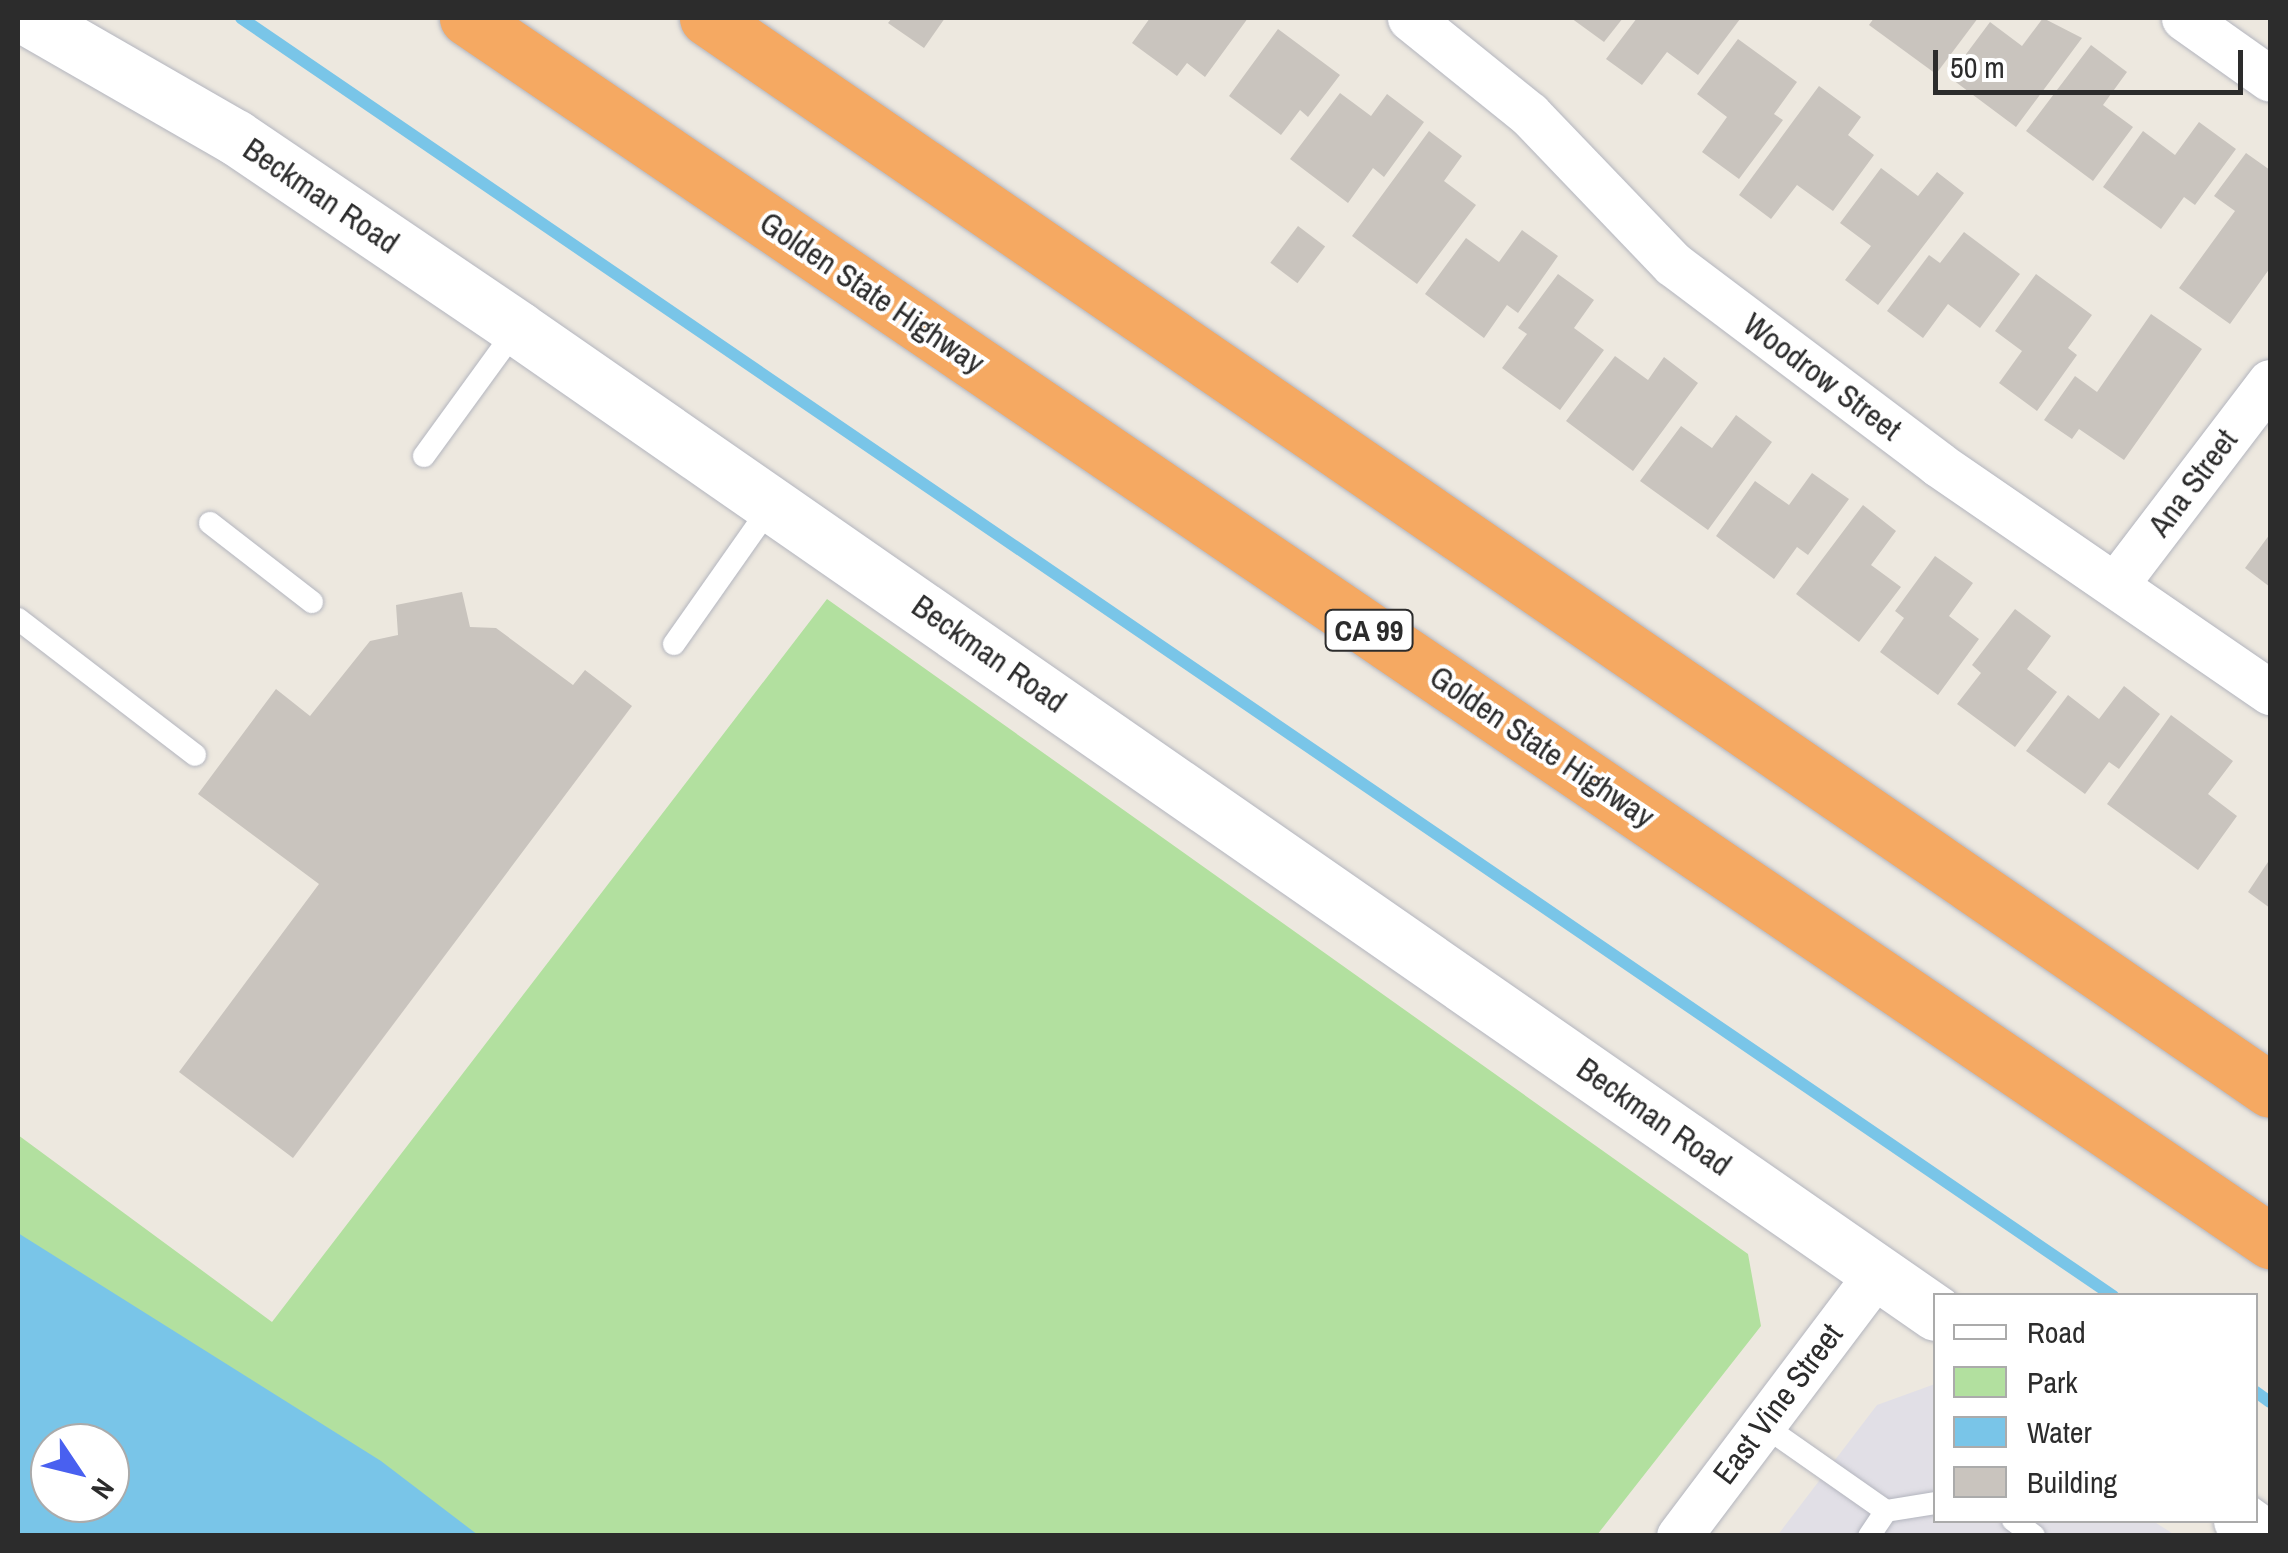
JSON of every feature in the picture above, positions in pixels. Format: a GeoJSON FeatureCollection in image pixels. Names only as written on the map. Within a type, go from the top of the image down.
{"type":"FeatureCollection","features":[{"type":"Feature","properties":{"kind":"highway","name":"Golden State Highway"},"geometry":{"type":"LineString","coordinates":[[467,18],[2270,1241]]}},
{"type":"Feature","properties":{"kind":"highway"},"geometry":{"type":"LineString","coordinates":[[707,18],[2270,1090]]}},
{"type":"Feature","properties":{"kind":"street","name":"Beckman Road"},"geometry":{"type":"LineString","coordinates":[[28,18],[235,137],[517,328],[1933,1310]]}},
{"type":"Feature","properties":{"kind":"street","name":"Woodrow Street"},"geometry":{"type":"LineString","coordinates":[[1410,18],[1529,114],[1673,264],[1938,464],[2270,692]]}},
{"type":"Feature","properties":{"kind":"street"},"geometry":{"type":"LineString","coordinates":[[2184,18],[2270,79]]}},
{"type":"Feature","properties":{"kind":"street","name":"Ana Street"},"geometry":{"type":"LineString","coordinates":[[2116,584],[2270,382]]}},
{"type":"Feature","properties":{"kind":"street","name":"East Vine Street"},"geometry":{"type":"LineString","coordinates":[[1679,1536],[1877,1273]]}},
{"type":"Feature","properties":{"kind":"lane"},"geometry":{"type":"LineString","coordinates":[[424,456],[517,328]]}},
{"type":"Feature","properties":{"kind":"lane"},"geometry":{"type":"LineString","coordinates":[[674,644],[772,503]]}},
{"type":"Feature","properties":{"kind":"lane"},"geometry":{"type":"LineString","coordinates":[[210,524],[312,602]]}},
{"type":"Feature","properties":{"kind":"lane"},"geometry":{"type":"LineString","coordinates":[[18,620],[195,755]]}},
{"type":"Feature","properties":{"kind":"lane"},"geometry":{"type":"LineString","coordinates":[[1763,1425],[1886,1511],[1933,1503]]}},
{"type":"Feature","properties":{"kind":"lane"},"geometry":{"type":"LineString","coordinates":[[1868,1536],[1886,1511]]}},
{"type":"Feature","properties":{"kind":"shaded area"},"geometry":{"type":"Polygon","coordinates":[[[1933,1385],[1933,1523],[2156,1523],[2175,1535],[1777,1536],[1877,1405],[1933,1385]]]}},
{"type":"Feature","properties":{"kind":"green space"},"geometry":{"type":"Polygon","coordinates":[[[827,599],[1748,1254],[1761,1326],[1597,1535],[18,1535],[18,1135],[272,1322],[827,599]]]}},
{"type":"Feature","properties":{"kind":"water"},"geometry":{"type":"Polygon","coordinates":[[[18,1233],[381,1461],[478,1535],[18,1535],[18,1233]]]}},
{"type":"Feature","properties":{"kind":"building"},"geometry":{"type":"Polygon","coordinates":[[[892,18],[945,18],[924,48],[888,23],[892,18]]]}},
{"type":"Feature","properties":{"kind":"building"},"geometry":{"type":"Polygon","coordinates":[[[1150,18],[1248,18],[1205,77],[1187,63],[1177,76],[1132,43],[1150,18]]]}},
{"type":"Feature","properties":{"kind":"building"},"geometry":{"type":"Polygon","coordinates":[[[1571,18],[1623,18],[1604,42],[1571,18]]]}},
{"type":"Feature","properties":{"kind":"building"},"geometry":{"type":"Polygon","coordinates":[[[1637,18],[1740,19],[1698,75],[1667,52],[1642,85],[1606,59],[1637,18]]]}},
{"type":"Feature","properties":{"kind":"building"},"geometry":{"type":"Polygon","coordinates":[[[1874,18],[1978,18],[1936,74],[1869,25],[1874,18]]]}},
{"type":"Feature","properties":{"kind":"building"},"geometry":{"type":"Polygon","coordinates":[[[2043,18],[2082,38],[2016,127],[1949,77],[1990,22],[2022,46],[2043,18]]]}},
{"type":"Feature","properties":{"kind":"building"},"geometry":{"type":"Polygon","coordinates":[[[1278,29],[1340,75],[1308,117],[1300,110],[1281,135],[1229,96],[1278,29]]]}},
{"type":"Feature","properties":{"kind":"building"},"geometry":{"type":"Polygon","coordinates":[[[1738,39],[1797,82],[1774,114],[1783,120],[1739,179],[1702,152],[1727,117],[1697,94],[1738,39]]]}},
{"type":"Feature","properties":{"kind":"building"},"geometry":{"type":"Polygon","coordinates":[[[2091,45],[2127,72],[2103,105],[2133,127],[2093,181],[2026,131],[2091,45]]]}},
{"type":"Feature","properties":{"kind":"building"},"geometry":{"type":"Polygon","coordinates":[[[1819,86],[1861,117],[1848,135],[1874,155],[1833,211],[1797,185],[1771,219],[1739,195],[1819,86]]]}},
{"type":"Feature","properties":{"kind":"building"},"geometry":{"type":"Polygon","coordinates":[[[1340,93],[1371,116],[1387,94],[1424,122],[1384,177],[1373,168],[1348,203],[1290,159],[1340,93]]]}},
{"type":"Feature","properties":{"kind":"building"},"geometry":{"type":"Polygon","coordinates":[[[2199,122],[2236,149],[2195,205],[2184,197],[2161,229],[2103,187],[2143,131],[2175,155],[2199,122]]]}},
{"type":"Feature","properties":{"kind":"building"},"geometry":{"type":"Polygon","coordinates":[[[1429,131],[1462,156],[1444,181],[1476,205],[1417,284],[1352,236],[1429,131]]]}},
{"type":"Feature","properties":{"kind":"building"},"geometry":{"type":"Polygon","coordinates":[[[2246,153],[2270,170],[2270,268],[2230,324],[2179,288],[2235,211],[2214,196],[2246,153]]]}},
{"type":"Feature","properties":{"kind":"building"},"geometry":{"type":"Polygon","coordinates":[[[1881,168],[1918,196],[1937,172],[1964,193],[1878,305],[1845,280],[1871,246],[1840,223],[1881,168]]]}},
{"type":"Feature","properties":{"kind":"building"},"geometry":{"type":"Polygon","coordinates":[[[1298,226],[1325,246],[1297,283],[1270,263],[1298,226]]]}},
{"type":"Feature","properties":{"kind":"building"},"geometry":{"type":"Polygon","coordinates":[[[1522,230],[1558,256],[1518,313],[1507,305],[1484,338],[1425,294],[1466,238],[1499,262],[1522,230]]]}},
{"type":"Feature","properties":{"kind":"building"},"geometry":{"type":"Polygon","coordinates":[[[1964,232],[2020,274],[1980,328],[1948,304],[1923,338],[1887,311],[1929,255],[1940,263],[1964,232]]]}},
{"type":"Feature","properties":{"kind":"building"},"geometry":{"type":"Polygon","coordinates":[[[1558,274],[1594,300],[1574,328],[1604,350],[1560,410],[1502,368],[1527,334],[1518,328],[1558,274]]]}},
{"type":"Feature","properties":{"kind":"building"},"geometry":{"type":"Polygon","coordinates":[[[2036,274],[2092,315],[2068,348],[2077,355],[2037,411],[1999,383],[2022,351],[1995,331],[2036,274]]]}},
{"type":"Feature","properties":{"kind":"building"},"geometry":{"type":"Polygon","coordinates":[[[2151,314],[2202,349],[2124,460],[2079,429],[2072,439],[2044,420],[2075,376],[2097,392],[2151,314]]]}},
{"type":"Feature","properties":{"kind":"building"},"geometry":{"type":"Polygon","coordinates":[[[1615,356],[1648,380],[1664,357],[1698,383],[1633,471],[1566,421],[1615,356]]]}},
{"type":"Feature","properties":{"kind":"building"},"geometry":{"type":"Polygon","coordinates":[[[1736,415],[1772,442],[1708,530],[1640,481],[1681,426],[1712,448],[1736,415]]]}},
{"type":"Feature","properties":{"kind":"building"},"geometry":{"type":"Polygon","coordinates":[[[1812,473],[1849,499],[1808,555],[1797,547],[1774,579],[1716,536],[1755,481],[1789,505],[1812,473]]]}},
{"type":"Feature","properties":{"kind":"building"},"geometry":{"type":"Polygon","coordinates":[[[1863,505],[1896,531],[1871,565],[1901,587],[1859,642],[1796,594],[1863,505]]]}},
{"type":"Feature","properties":{"kind":"building"},"geometry":{"type":"Polygon","coordinates":[[[2270,534],[2270,587],[2245,568],[2270,534]]]}},
{"type":"Feature","properties":{"kind":"building"},"geometry":{"type":"Polygon","coordinates":[[[1935,556],[1973,583],[1949,616],[1979,639],[1938,695],[1880,652],[1904,618],[1895,611],[1935,556]]]}},
{"type":"Feature","properties":{"kind":"building"},"geometry":{"type":"Polygon","coordinates":[[[462,592],[470,627],[496,628],[573,685],[585,670],[632,706],[293,1158],[179,1072],[319,884],[198,794],[276,689],[310,716],[370,641],[398,635],[396,605],[462,592]]]}},
{"type":"Feature","properties":{"kind":"building"},"geometry":{"type":"Polygon","coordinates":[[[2015,609],[2051,636],[2027,669],[2057,692],[2015,747],[1957,704],[1981,673],[1972,665],[2015,609]]]}},
{"type":"Feature","properties":{"kind":"building"},"geometry":{"type":"Polygon","coordinates":[[[2124,686],[2160,714],[2119,769],[2109,762],[2085,794],[2026,751],[2068,695],[2099,719],[2124,686]]]}},
{"type":"Feature","properties":{"kind":"building"},"geometry":{"type":"Polygon","coordinates":[[[2171,715],[2233,761],[2208,794],[2237,816],[2198,870],[2107,804],[2171,715]]]}},
{"type":"Feature","properties":{"kind":"building"},"geometry":{"type":"Polygon","coordinates":[[[2270,859],[2270,908],[2248,892],[2270,859]]]}},
{"type":"Feature","properties":{"kind":"waterway"},"geometry":{"type":"LineString","coordinates":[[241,18],[2109,1293]]}},
{"type":"Feature","properties":{"kind":"waterway"},"geometry":{"type":"LineString","coordinates":[[2258,1393],[2270,1402]]}}]}
